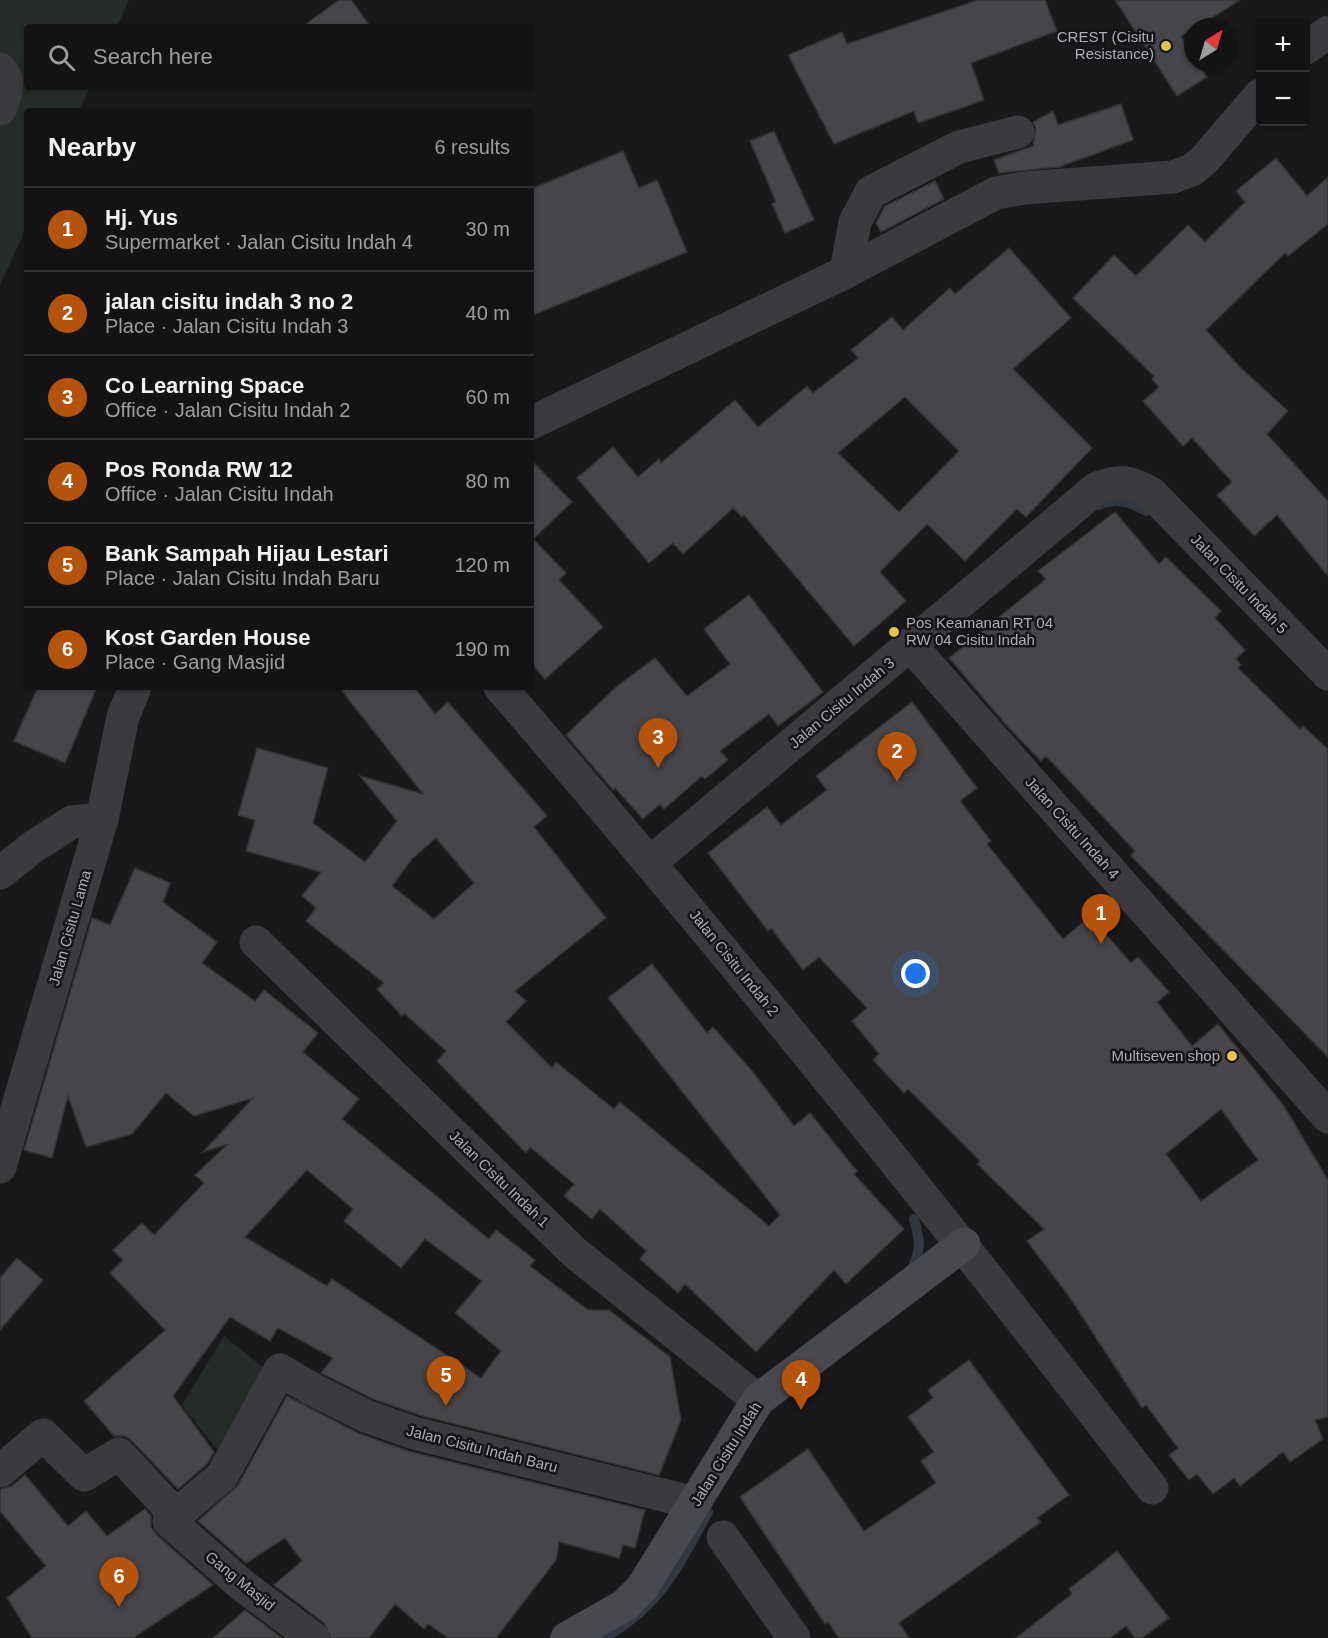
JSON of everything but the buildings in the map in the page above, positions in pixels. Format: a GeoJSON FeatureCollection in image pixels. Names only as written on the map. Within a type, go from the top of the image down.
{"type":"FeatureCollection","features":[{"type":"Feature","properties":{"kind":"street"},"geometry":{"type":"LineString","coordinates":[[1310,45],[1328,32]]}},
{"type":"Feature","properties":{"kind":"street"},"geometry":{"type":"LineString","coordinates":[[0,69],[4,74],[7,93],[0,109]]}},
{"type":"Feature","properties":{"kind":"street"},"geometry":{"type":"LineString","coordinates":[[534,422],[846,272],[996,193],[1024,188],[1173,177],[1192,170],[1256,99]]}},
{"type":"Feature","properties":{"kind":"street"},"geometry":{"type":"LineString","coordinates":[[846,272],[855,222],[871,192],[959,147],[1018,132]]}},
{"type":"Feature","properties":{"kind":"street","name":"Jalan Cisitu Indah 3"},"geometry":{"type":"LineString","coordinates":[[651,862],[911,646],[1096,488],[1114,482],[1134,482],[1151,493]]}},
{"type":"Feature","properties":{"kind":"street","name":"Jalan Cisitu Indah 5"},"geometry":{"type":"LineString","coordinates":[[1151,493],[1328,674]]}},
{"type":"Feature","properties":{"kind":"street","name":"Jalan Cisitu Indah 4"},"geometry":{"type":"LineString","coordinates":[[911,646],[1328,1117]]}},
{"type":"Feature","properties":{"kind":"street","name":"Jalan Cisitu Lama"},"geometry":{"type":"LineString","coordinates":[[0,1167],[102,819],[123,717],[134,690]]}},
{"type":"Feature","properties":{"kind":"street","name":"Jalan Cisitu Indah 2"},"geometry":{"type":"LineString","coordinates":[[503,690],[651,862],[964,1244],[1152,1488]]}},
{"type":"Feature","properties":{"kind":"street"},"geometry":{"type":"LineString","coordinates":[[0,873],[33,847],[72,822],[102,819]]}},
{"type":"Feature","properties":{"kind":"street","name":"Jalan Cisitu Indah 1"},"geometry":{"type":"LineString","coordinates":[[256,942],[574,1252],[758,1400]]}},
{"type":"Feature","properties":{"kind":"street","name":"Jalan Cisitu Indah"},"geometry":{"type":"LineString","coordinates":[[567,1638],[625,1605],[642,1588],[758,1400],[964,1244]]}},
{"type":"Feature","properties":{"kind":"street","name":"Jalan Cisitu Indah Baru"},"geometry":{"type":"LineString","coordinates":[[172,1518],[222,1476],[280,1370],[366,1416],[414,1433],[695,1503]]}},
{"type":"Feature","properties":{"kind":"street","name":"Gang Masjid"},"geometry":{"type":"LineString","coordinates":[[0,1471],[43,1435],[84,1475],[119,1454],[172,1518],[242,1586],[313,1638]]}},
{"type":"Feature","properties":{"kind":"street"},"geometry":{"type":"LineString","coordinates":[[723,1537],[794,1638]]}},
{"type":"Feature","properties":{"kind":"shaded area"},"geometry":{"type":"Polygon","coordinates":[[[0,0],[129,0],[118,24],[24,24],[24,90],[89,90],[80,108],[24,108],[24,233],[0,285],[0,0]]]}},
{"type":"Feature","properties":{"kind":"shaded area"},"geometry":{"type":"Polygon","coordinates":[[[224,1336],[270,1373],[225,1460],[182,1405],[224,1336]]]}},
{"type":"Feature","properties":{"kind":"waterway"},"geometry":{"type":"LineString","coordinates":[[1099,505],[1118,501],[1146,511]]}},
{"type":"Feature","properties":{"kind":"waterway"},"geometry":{"type":"LineString","coordinates":[[911,1270],[919,1245],[914,1219]]}},
{"type":"Feature","properties":{"kind":"waterway"},"geometry":{"type":"LineString","coordinates":[[603,1638],[623,1626],[654,1599],[677,1567],[708,1512]]}},
{"type":"Feature","properties":{"kind":"place","name":"CREST (Cisitu Resistance)"},"geometry":{"type":"Point","coordinates":[1166,46]}},
{"type":"Feature","properties":{"kind":"place","name":"Pos Keamanan RT 04 RW 04 Cisitu Indah"},"geometry":{"type":"Point","coordinates":[894,632]}},
{"type":"Feature","properties":{"kind":"place","name":"Co Learning Space"},"geometry":{"type":"Point","coordinates":[658,768]}},
{"type":"Feature","properties":{"kind":"place","name":"jalan cisitu indah 3 no 2"},"geometry":{"type":"Point","coordinates":[897,782]}},
{"type":"Feature","properties":{"kind":"place","name":"Hj. Yus"},"geometry":{"type":"Point","coordinates":[1101,944]}},
{"type":"Feature","properties":{"kind":"place","name":"Multiseven shop"},"geometry":{"type":"Point","coordinates":[1232,1056]}},
{"type":"Feature","properties":{"kind":"place","name":"Bank Sampah Hijau Lestari"},"geometry":{"type":"Point","coordinates":[446,1406]}},
{"type":"Feature","properties":{"kind":"place","name":"Pos Ronda RW 12"},"geometry":{"type":"Point","coordinates":[801,1410]}},
{"type":"Feature","properties":{"kind":"place","name":"Kost Garden House"},"geometry":{"type":"Point","coordinates":[119,1607]}}]}
